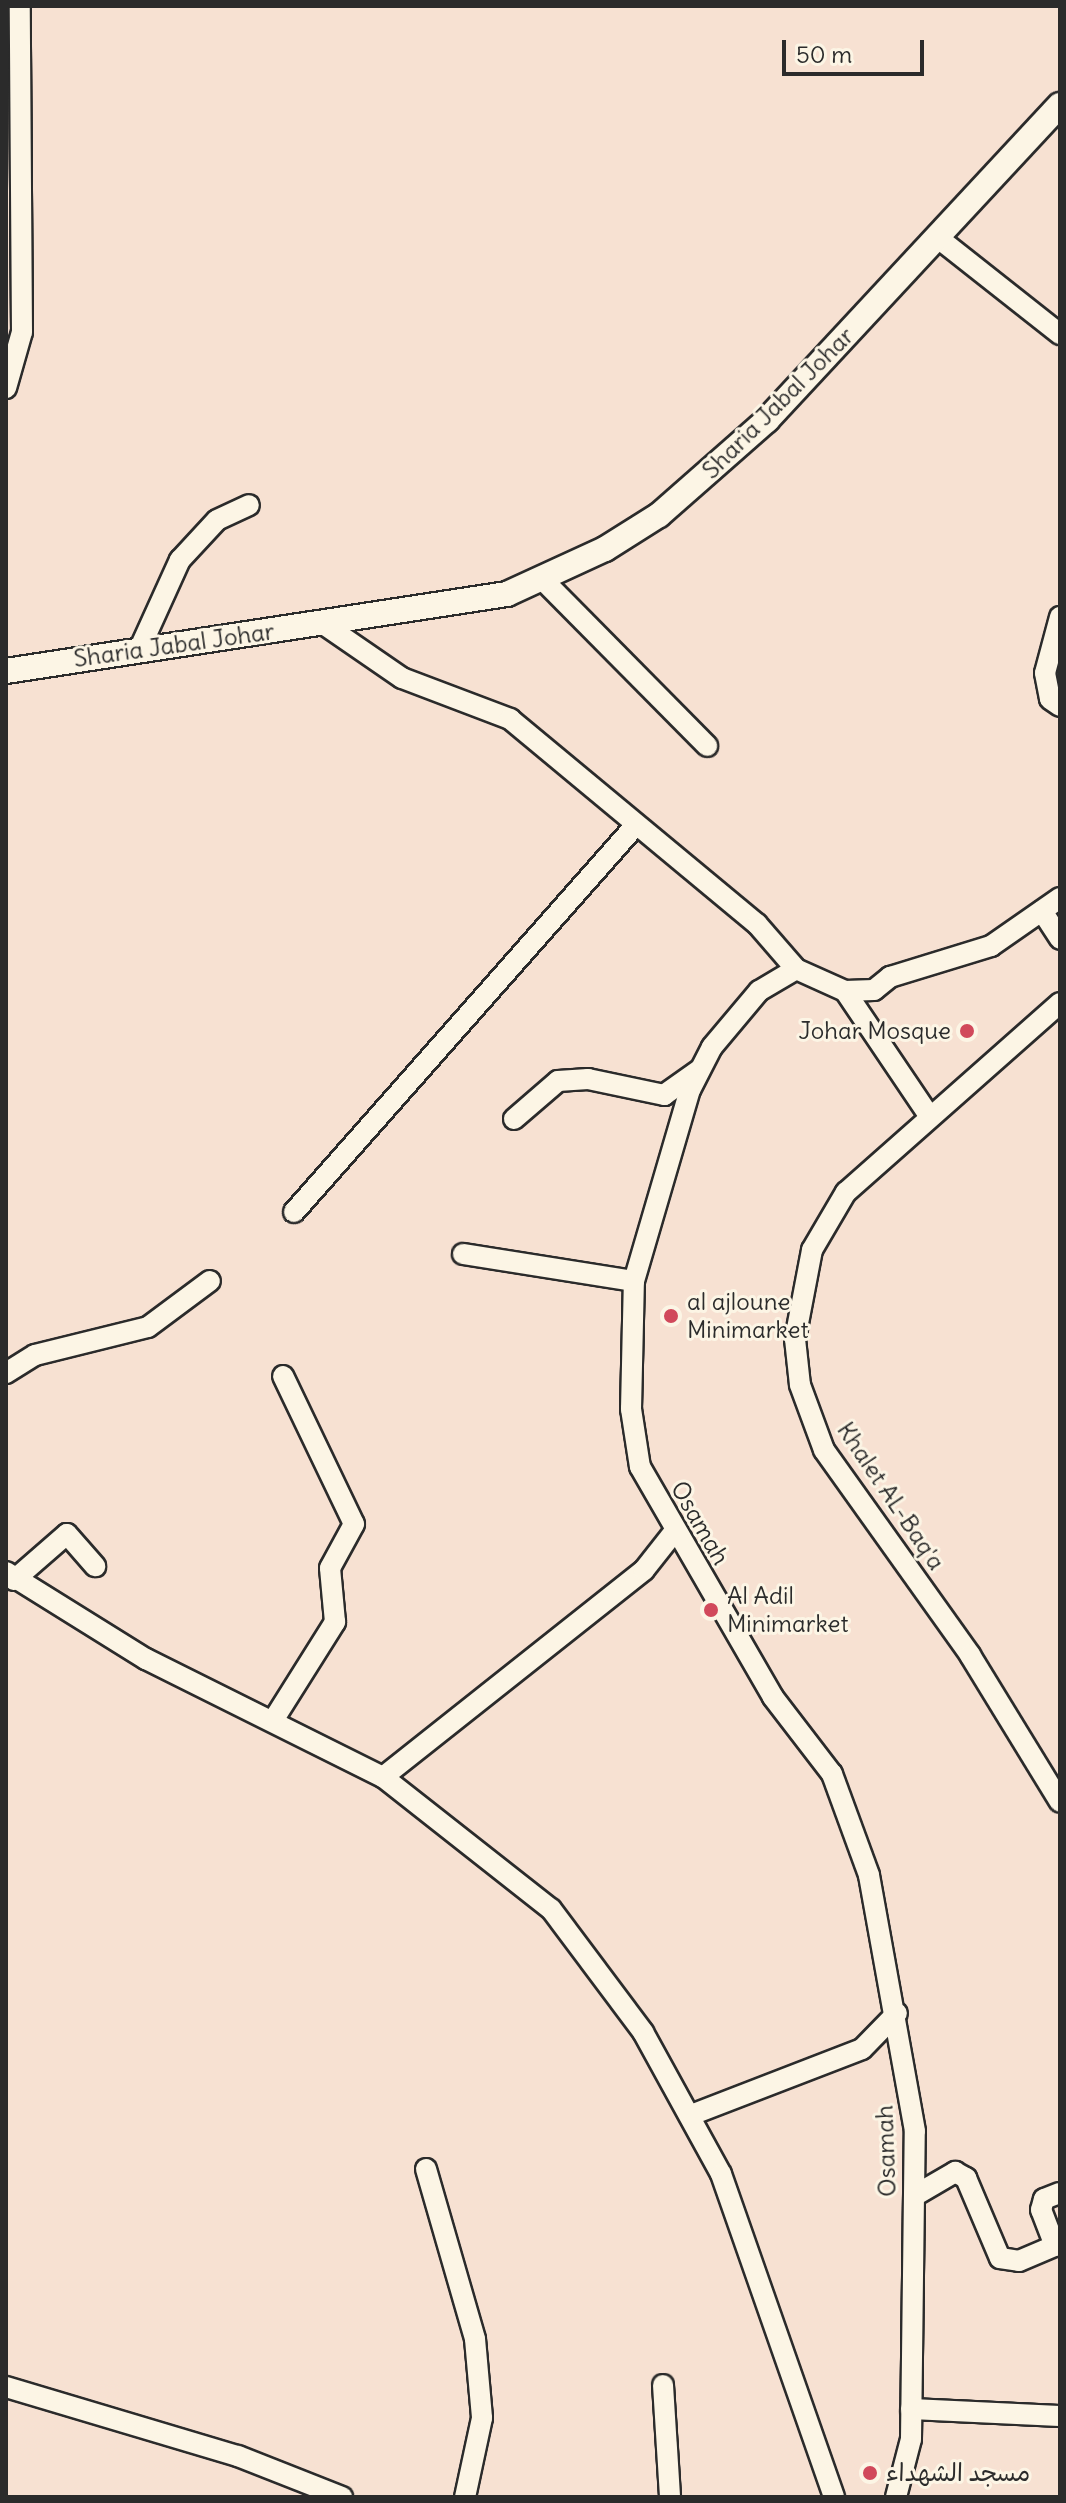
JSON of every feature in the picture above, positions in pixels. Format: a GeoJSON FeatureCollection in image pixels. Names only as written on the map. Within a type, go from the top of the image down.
{"type":"FeatureCollection","features":[{"type":"Feature","properties":{"kind":"street"},"geometry":{"type":"LineString","coordinates":[[6,388],[22,332],[20,6]]}},
{"type":"Feature","properties":{"kind":"street","name":"Sharia Jabal Johar"},"geometry":{"type":"LineString","coordinates":[[6,671],[507,594],[544,581],[659,515],[709,474],[1060,105]]}},
{"type":"Feature","properties":{"kind":"street"},"geometry":{"type":"LineString","coordinates":[[937,237],[1060,334]]}},
{"type":"Feature","properties":{"kind":"street"},"geometry":{"type":"LineString","coordinates":[[140,648],[180,560],[217,520],[249,505]]}},
{"type":"Feature","properties":{"kind":"street"},"geometry":{"type":"LineString","coordinates":[[544,581],[707,746]]}},
{"type":"Feature","properties":{"kind":"street"},"geometry":{"type":"LineString","coordinates":[[1060,617],[1045,673],[1050,699],[1060,706]]}},
{"type":"Feature","properties":{"kind":"street"},"geometry":{"type":"LineString","coordinates":[[322,623],[402,678],[503,714],[757,924],[796,969],[845,991],[866,992],[991,946],[1060,898]]}},
{"type":"Feature","properties":{"kind":"street"},"geometry":{"type":"LineString","coordinates":[[294,1212],[635,826]]}},
{"type":"Feature","properties":{"kind":"street"},"geometry":{"type":"LineString","coordinates":[[1042,911],[1060,939]]}},
{"type":"Feature","properties":{"kind":"street","name":"Osamah"},"geometry":{"type":"LineString","coordinates":[[796,969],[742,1008],[699,1070],[634,1281],[633,1439],[648,1486],[773,1697],[817,1751],[845,1799],[864,1851],[897,2013],[915,2131],[911,2409],[896,2497]]}},
{"type":"Feature","properties":{"kind":"street"},"geometry":{"type":"LineString","coordinates":[[845,991],[930,1117]]}},
{"type":"Feature","properties":{"kind":"street","name":"Khalet AL-Baq'a"},"geometry":{"type":"LineString","coordinates":[[1060,1003],[862,1174],[820,1231],[796,1316],[800,1385],[824,1450],[970,1655],[1060,1802]]}},
{"type":"Feature","properties":{"kind":"street"},"geometry":{"type":"LineString","coordinates":[[514,1119],[558,1081],[613,1082],[664,1095],[699,1070]]}},
{"type":"Feature","properties":{"kind":"street"},"geometry":{"type":"LineString","coordinates":[[463,1254],[634,1281]]}},
{"type":"Feature","properties":{"kind":"street"},"geometry":{"type":"LineString","coordinates":[[6,1373],[35,1355],[148,1327],[210,1281]]}},
{"type":"Feature","properties":{"kind":"street"},"geometry":{"type":"LineString","coordinates":[[274,1719],[335,1622],[330,1568],[354,1524],[283,1376]]}},
{"type":"Feature","properties":{"kind":"street"},"geometry":{"type":"LineString","coordinates":[[383,1777],[644,1570],[674,1532]]}},
{"type":"Feature","properties":{"kind":"street"},"geometry":{"type":"LineString","coordinates":[[95,1566],[67,1534],[10,1576],[146,1659],[274,1719],[383,1777],[551,1909],[643,2032],[721,2174],[834,2497]]}},
{"type":"Feature","properties":{"kind":"street"},"geometry":{"type":"LineString","coordinates":[[691,2115],[862,2049],[897,2013]]}},
{"type":"Feature","properties":{"kind":"street"},"geometry":{"type":"LineString","coordinates":[[426,2169],[475,2339],[482,2418],[465,2497]]}},
{"type":"Feature","properties":{"kind":"street"},"geometry":{"type":"LineString","coordinates":[[914,2196],[955,2172],[966,2178],[1000,2258],[1019,2261],[1055,2246],[1041,2210],[1044,2199],[1060,2193]]}},
{"type":"Feature","properties":{"kind":"street"},"geometry":{"type":"LineString","coordinates":[[663,2385],[670,2497]]}},
{"type":"Feature","properties":{"kind":"street"},"geometry":{"type":"LineString","coordinates":[[6,2387],[238,2456],[337,2496]]}},
{"type":"Feature","properties":{"kind":"street"},"geometry":{"type":"LineString","coordinates":[[911,2409],[1060,2416]]}},
{"type":"Feature","properties":{"kind":"place","name":"Johar Mosque"},"geometry":{"type":"Point","coordinates":[967,1031]}},
{"type":"Feature","properties":{"kind":"place","name":"al ajloune Minimarket"},"geometry":{"type":"Point","coordinates":[671,1316]}},
{"type":"Feature","properties":{"kind":"place","name":"Al Adil Minimarket"},"geometry":{"type":"Point","coordinates":[711,1610]}},
{"type":"Feature","properties":{"kind":"place","name":"مسجد الشهداء"},"geometry":{"type":"Point","coordinates":[870,2473]}}]}
